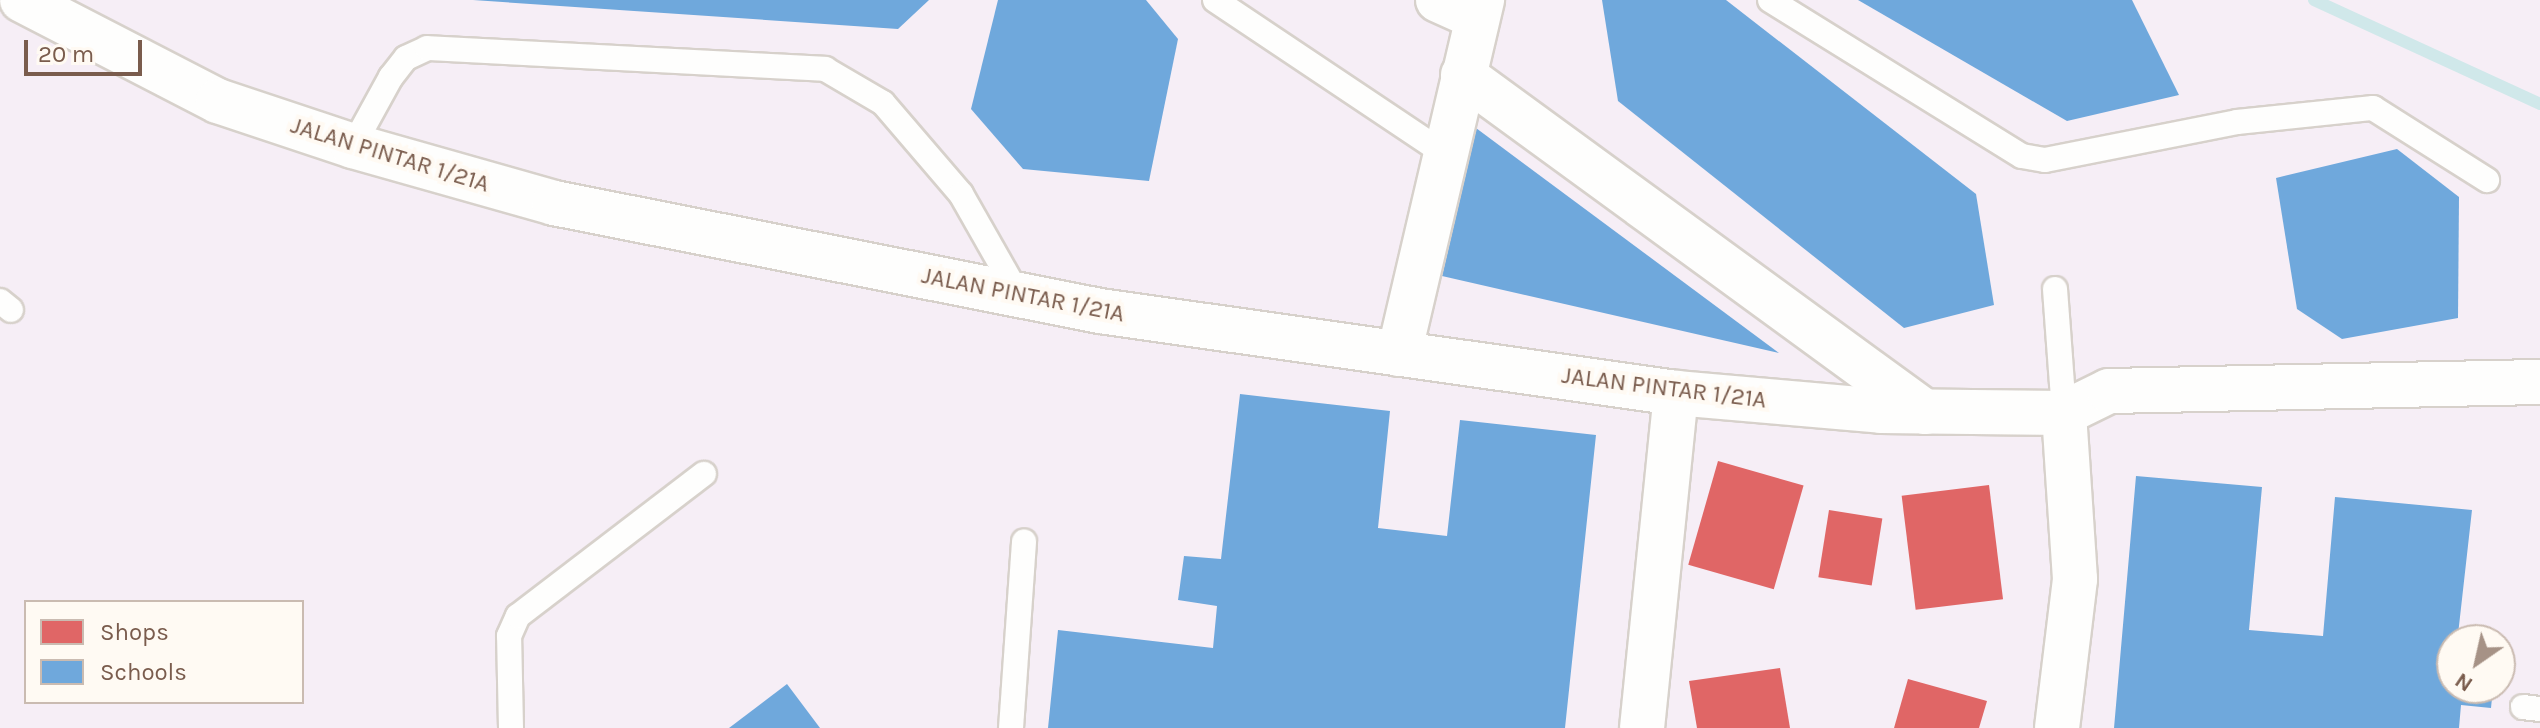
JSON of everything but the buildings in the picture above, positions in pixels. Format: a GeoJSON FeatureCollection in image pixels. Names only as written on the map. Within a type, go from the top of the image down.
{"type":"FeatureCollection","features":[{"type":"Feature","properties":{"kind":"street","name":"JALAN PINTAR 1/21A"},"geometry":{"type":"LineString","coordinates":[[22,0],[70,10],[218,101],[353,146],[554,203],[1020,296],[1676,393],[1925,412],[2064,413]]}},
{"type":"Feature","properties":{"kind":"street"},"geometry":{"type":"LineString","coordinates":[[1399,354],[1463,75],[1465,6]]}},
{"type":"Feature","properties":{"kind":"street"},"geometry":{"type":"LineString","coordinates":[[1463,75],[1925,412]]}},
{"type":"Feature","properties":{"kind":"street"},"geometry":{"type":"LineString","coordinates":[[2057,728],[2075,579],[2064,413],[2109,391],[2540,382]]}},
{"type":"Feature","properties":{"kind":"street"},"geometry":{"type":"LineString","coordinates":[[1642,728],[1676,393]]}},
{"type":"Feature","properties":{"kind":"lane"},"geometry":{"type":"LineString","coordinates":[[1215,0],[1445,154]]}},
{"type":"Feature","properties":{"kind":"lane"},"geometry":{"type":"LineString","coordinates":[[1770,0],[2022,156],[2045,160],[2237,122],[2373,108],[2487,180]]}},
{"type":"Feature","properties":{"kind":"lane"},"geometry":{"type":"LineString","coordinates":[[353,146],[398,67],[427,48],[825,69],[883,103],[961,194],[1020,296]]}},
{"type":"Feature","properties":{"kind":"lane"},"geometry":{"type":"LineString","coordinates":[[2055,289],[2064,413]]}},
{"type":"Feature","properties":{"kind":"lane"},"geometry":{"type":"LineString","coordinates":[[511,728],[509,636],[518,616],[704,474]]}},
{"type":"Feature","properties":{"kind":"lane"},"geometry":{"type":"LineString","coordinates":[[1011,728],[1024,541]]}},
{"type":"Feature","properties":{"kind":"shaded area"},"geometry":{"type":"Polygon","coordinates":[[[0,0],[2540,0],[2540,728],[0,728],[0,0]]]}},
{"type":"Feature","properties":{"kind":"waterway"},"geometry":{"type":"LineString","coordinates":[[2314,0],[2540,104]]}}]}
